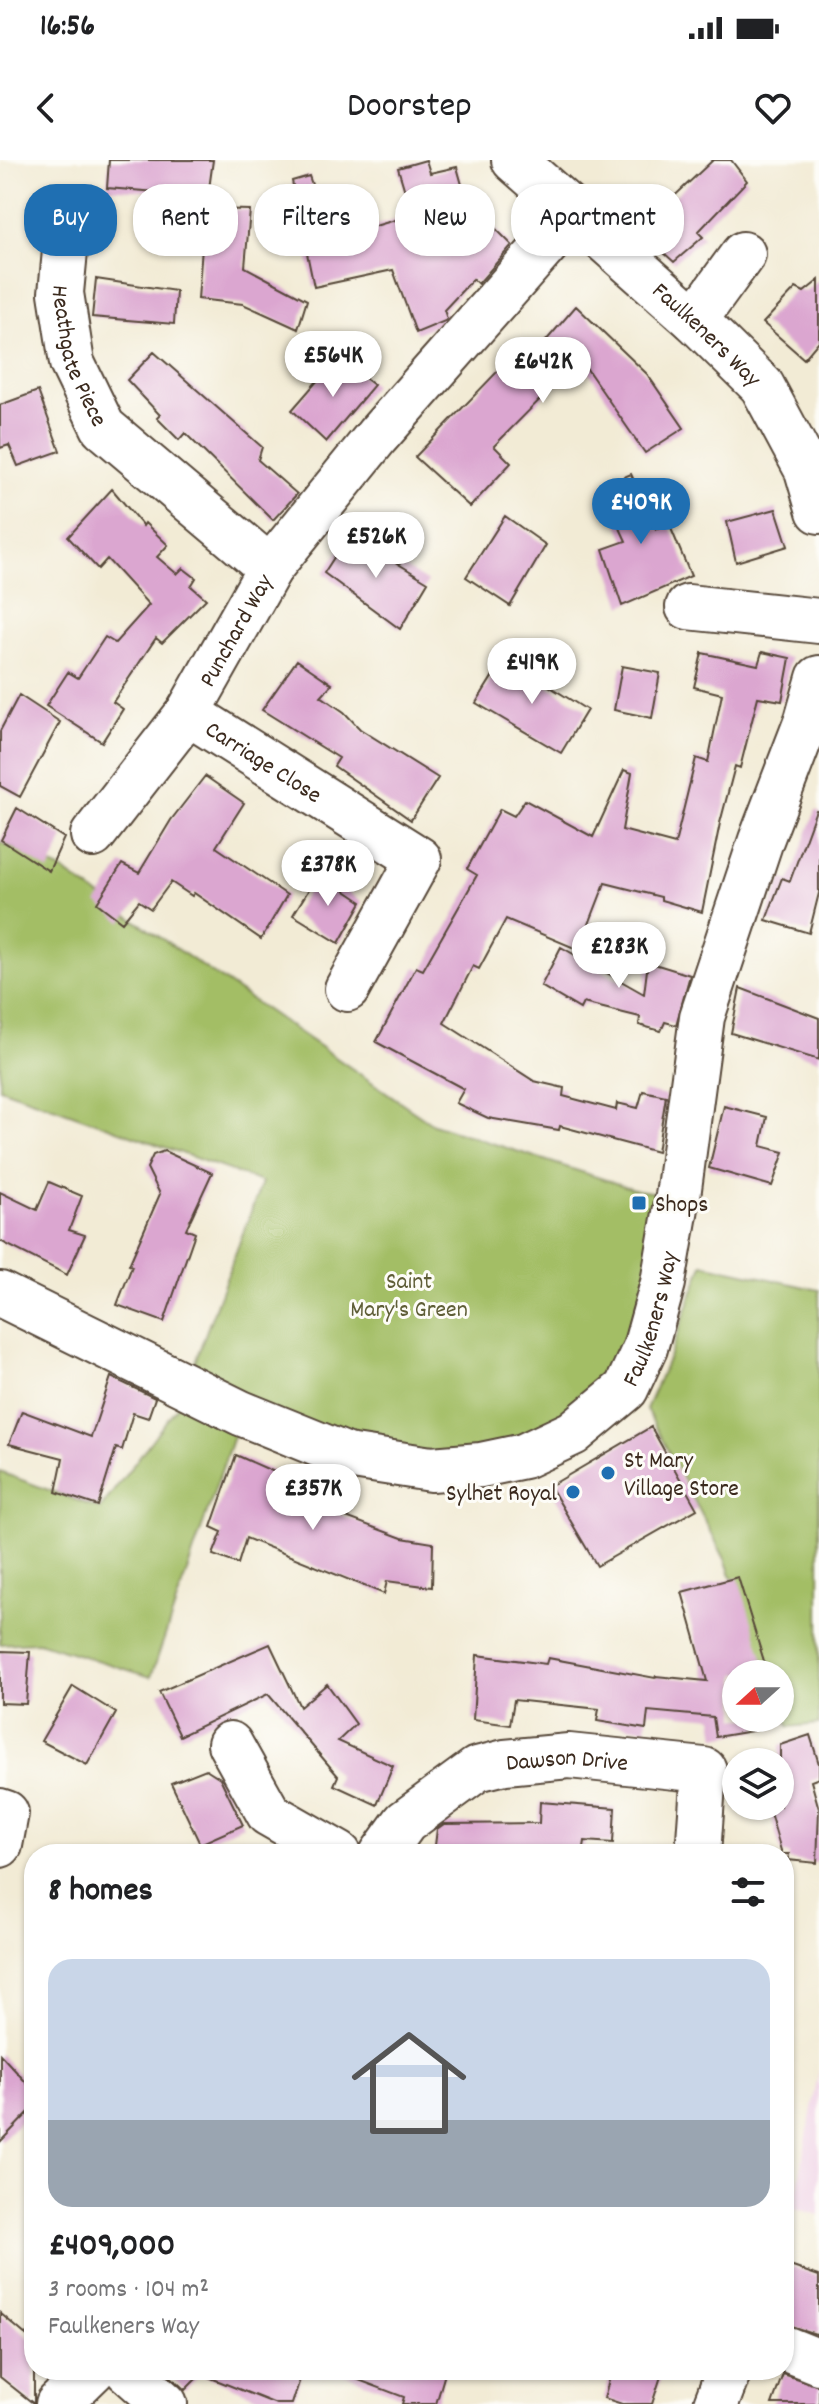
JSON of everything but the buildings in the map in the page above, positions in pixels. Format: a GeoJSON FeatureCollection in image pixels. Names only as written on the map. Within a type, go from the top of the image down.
{"type":"FeatureCollection","features":[{"type":"Feature","properties":{"kind":"street","name":"Faulkeners Way"},"geometry":{"type":"LineString","coordinates":[[514,160],[541,184]]}},
{"type":"Feature","properties":{"kind":"street"},"geometry":{"type":"LineString","coordinates":[[695,320],[743,254]]}},
{"type":"Feature","properties":{"kind":"street","name":"Heathgate Piece"},"geometry":{"type":"LineString","coordinates":[[65,256],[61,293],[72,363],[103,427],[270,568]]}},
{"type":"Feature","properties":{"kind":"street","name":"Punchard Way"},"geometry":{"type":"LineString","coordinates":[[93,835],[188,713],[270,568],[377,436],[536,256]]}},
{"type":"Feature","properties":{"kind":"street","name":"Faulkeners Way"},"geometry":{"type":"LineString","coordinates":[[623,256],[695,320],[762,386],[807,470],[819,511]]}},
{"type":"Feature","properties":{"kind":"street"},"geometry":{"type":"LineString","coordinates":[[688,607],[819,621]]}},
{"type":"Feature","properties":{"kind":"street","name":"Faulkeners Way"},"geometry":{"type":"LineString","coordinates":[[0,1294],[241,1413],[347,1456],[431,1469],[481,1465],[524,1456],[573,1433],[626,1389],[645,1348],[668,1254],[702,1017],[819,678]]}},
{"type":"Feature","properties":{"kind":"street","name":"Carriage Close"},"geometry":{"type":"LineString","coordinates":[[188,713],[419,859],[347,989]]}},
{"type":"Feature","properties":{"kind":"street"},"geometry":{"type":"LineString","coordinates":[[230,1744],[269,1814],[322,1844]]}},
{"type":"Feature","properties":{"kind":"street","name":"Dawson Drive"},"geometry":{"type":"LineString","coordinates":[[389,1844],[405,1822],[477,1769],[505,1762],[569,1756],[704,1770],[699,1844]]}},
{"type":"Feature","properties":{"kind":"street"},"geometry":{"type":"LineString","coordinates":[[0,1811],[6,1813],[0,1845]]}},
{"type":"Feature","properties":{"kind":"street"},"geometry":{"type":"LineString","coordinates":[[794,2352],[819,2362]]}},
{"type":"Feature","properties":{"kind":"street"},"geometry":{"type":"LineString","coordinates":[[58,2404],[83,2380]]}},
{"type":"Feature","properties":{"kind":"street"},"geometry":{"type":"LineString","coordinates":[[138,2380],[165,2404]]}},
{"type":"Feature","properties":{"kind":"street"},"geometry":{"type":"LineString","coordinates":[[716,2404],[725,2380]]}},
{"type":"Feature","properties":{"kind":"shaded area"},"geometry":{"type":"Polygon","coordinates":[[[819,2069],[819,2215],[794,2208],[819,2069]]]}},
{"type":"Feature","properties":{"kind":"green space","name":"Saint Mary's Green"},"geometry":{"type":"Polygon","coordinates":[[[0,842],[60,869],[433,1124],[637,1190],[678,1196],[626,1389],[481,1465],[241,1413],[151,1677],[38,1642],[0,1644],[0,1472],[100,1509],[190,1389],[186,1386],[262,1182],[0,1088],[0,842]]]}},
{"type":"Feature","properties":{"kind":"green space"},"geometry":{"type":"Polygon","coordinates":[[[703,1264],[819,1290],[819,1724],[794,1726],[794,1660],[763,1660],[725,1559],[646,1409],[670,1355],[703,1264]]]}},
{"type":"Feature","properties":{"kind":"place","name":"Shops"},"geometry":{"type":"Point","coordinates":[639,1203]}},
{"type":"Feature","properties":{"kind":"place","name":"St Mary Village Store"},"geometry":{"type":"Point","coordinates":[608,1473]}},
{"type":"Feature","properties":{"kind":"place","name":"Sylhet Royal"},"geometry":{"type":"Point","coordinates":[573,1492]}}]}
